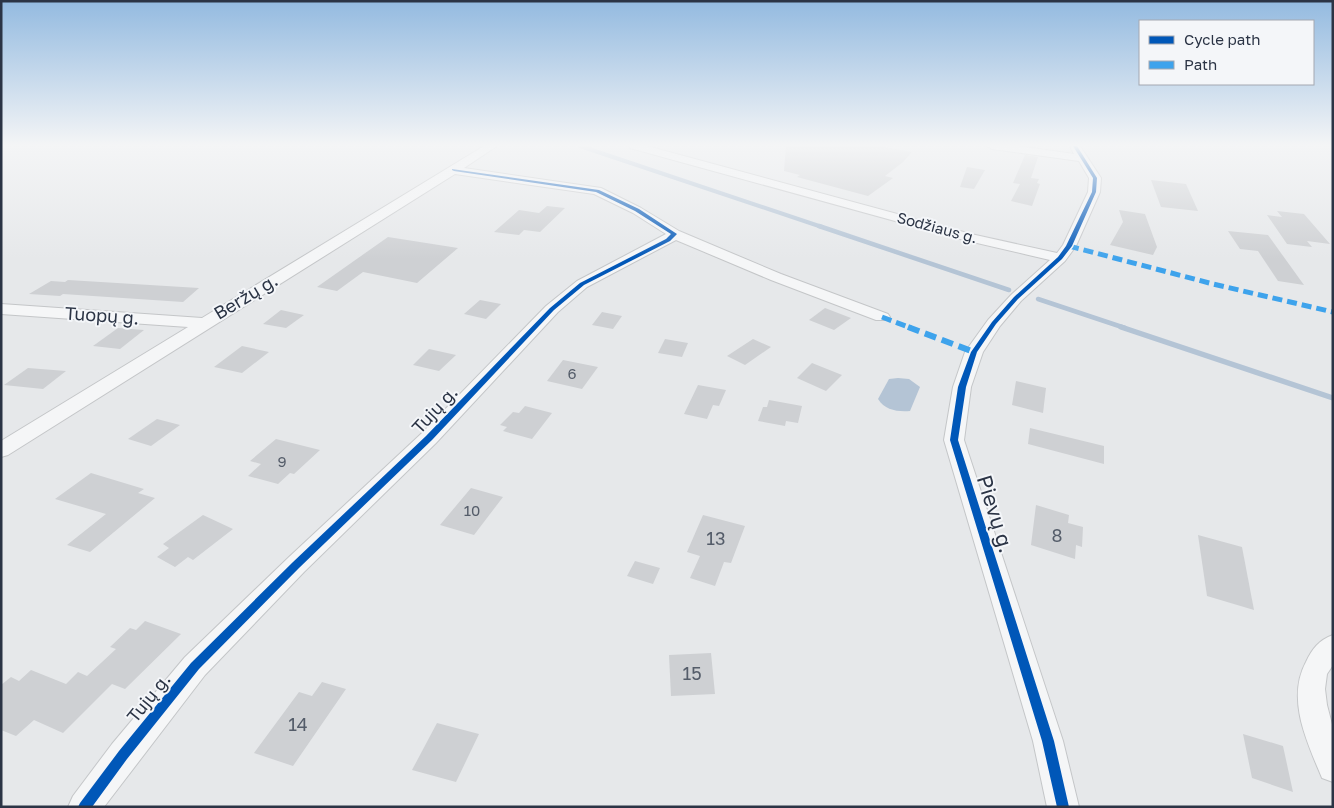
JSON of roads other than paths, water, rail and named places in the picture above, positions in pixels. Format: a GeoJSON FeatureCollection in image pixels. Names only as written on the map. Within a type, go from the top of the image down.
{"type":"FeatureCollection","features":[{"type":"Feature","properties":{"kind":"street","name":"Beržų g."},"geometry":{"type":"LineString","coordinates":[[1,450],[203,323],[432,184]]}},
{"type":"Feature","properties":{"kind":"street"},"geometry":{"type":"LineString","coordinates":[[543,184],[597,192],[613,198],[649,216],[674,234],[776,277],[882,317]]}},
{"type":"Feature","properties":{"kind":"street","name":"Sodžiaus g."},"geometry":{"type":"LineString","coordinates":[[772,184],[960,235],[1060,258]]}},
{"type":"Feature","properties":{"kind":"street"},"geometry":{"type":"LineString","coordinates":[[1060,258],[1069,246],[1094,192],[1095,184]]}},
{"type":"Feature","properties":{"kind":"street","name":"Tujų g."},"geometry":{"type":"LineString","coordinates":[[84,807],[123,754],[195,666],[296,565],[429,438],[552,309],[582,284],[668,240],[674,234]]}},
{"type":"Feature","properties":{"kind":"street","name":"Pievų g."},"geometry":{"type":"LineString","coordinates":[[1060,258],[999,317],[974,352],[962,387],[954,440],[1048,741],[1063,807]]}},
{"type":"Feature","properties":{"kind":"street","name":"Tuopų g."},"geometry":{"type":"LineString","coordinates":[[1,310],[203,323]]}},
{"type":"Feature","properties":{"kind":"street"},"geometry":{"type":"LineString","coordinates":[[1333,647],[1316,666],[1312,683],[1313,714],[1333,767]]}},
{"type":"Feature","properties":{"kind":"water"},"geometry":{"type":"Polygon","coordinates":[[[889,379],[909,379],[920,387],[910,411],[892,410],[884,406],[878,399],[889,379]]]}},
{"type":"Feature","properties":{"kind":"waterway"},"geometry":{"type":"LineString","coordinates":[[693,184],[822,227]]}},
{"type":"Feature","properties":{"kind":"waterway"},"geometry":{"type":"LineString","coordinates":[[819,226],[1009,290]]}},
{"type":"Feature","properties":{"kind":"waterway"},"geometry":{"type":"LineString","coordinates":[[1038,299],[1125,328]]}},
{"type":"Feature","properties":{"kind":"waterway"},"geometry":{"type":"LineString","coordinates":[[1121,327],[1333,398]]}}]}
